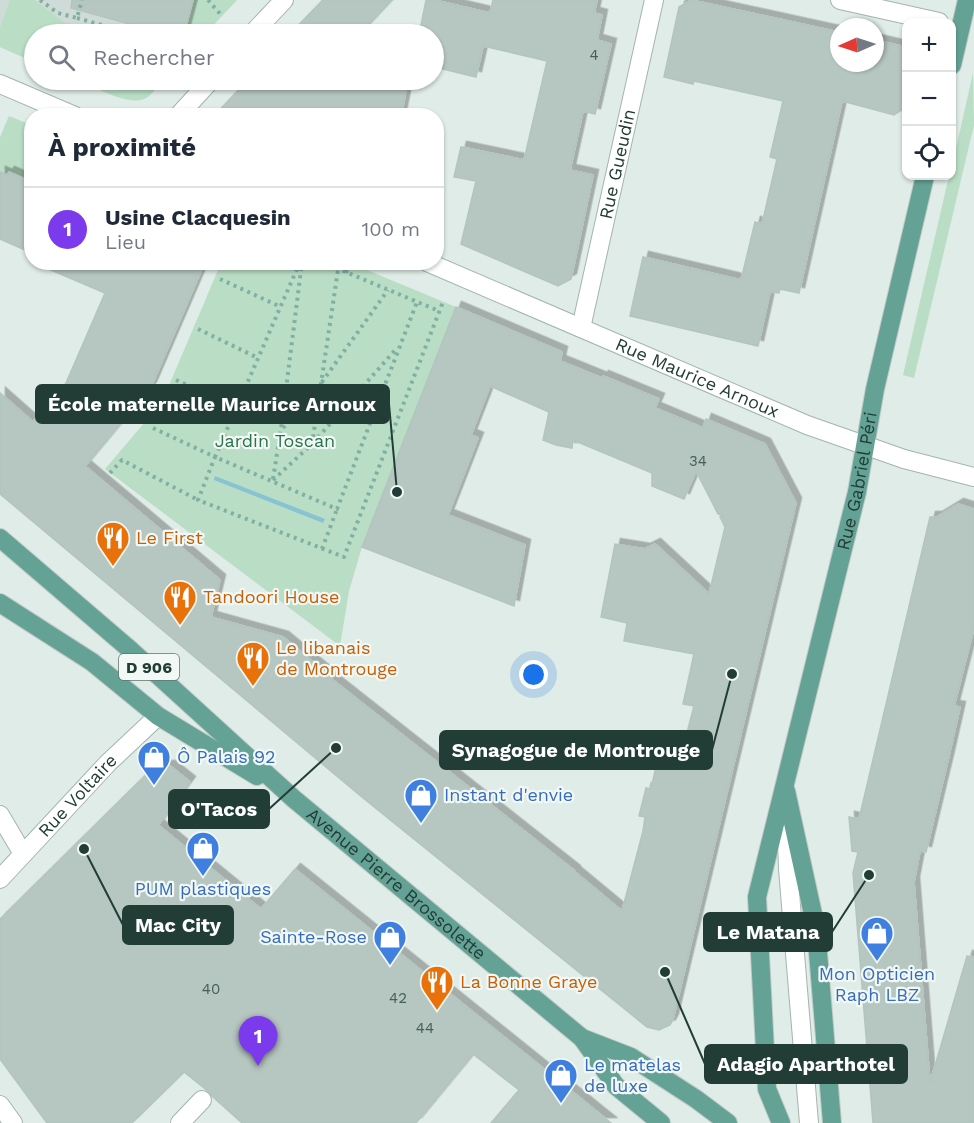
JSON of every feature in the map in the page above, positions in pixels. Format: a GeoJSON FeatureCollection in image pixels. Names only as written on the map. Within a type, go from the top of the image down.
{"type":"FeatureCollection","features":[{"type":"Feature","properties":{"kind":"main road"},"geometry":{"type":"LineString","coordinates":[[956,27],[967,0]]}},
{"type":"Feature","properties":{"kind":"main road","name":"Rue Gabriel Péri"},"geometry":{"type":"LineString","coordinates":[[781,1123],[766,1089],[757,897],[857,492],[875,389],[924,180]]}},
{"type":"Feature","properties":{"kind":"main road","name":"Avenue Pierre Brossolette"},"geometry":{"type":"LineString","coordinates":[[0,538],[127,647],[294,799],[582,1038],[616,1086],[661,1123]]}},
{"type":"Feature","properties":{"kind":"main road","name":"Avenue Pierre Brossolette"},"geometry":{"type":"LineString","coordinates":[[0,603],[92,662],[158,716],[294,799]]}},
{"type":"Feature","properties":{"kind":"main road","name":"Rue Gabriel Péri"},"geometry":{"type":"LineString","coordinates":[[785,786],[814,915],[832,1123]]}},
{"type":"Feature","properties":{"kind":"main road","name":"Avenue Pierre Brossolette"},"geometry":{"type":"LineString","coordinates":[[582,1038],[631,1057],[696,1099],[728,1123]]}},
{"type":"Feature","properties":{"kind":"street"},"geometry":{"type":"LineString","coordinates":[[261,24],[284,0]]}},
{"type":"Feature","properties":{"kind":"street","name":"Rue Gueudin"},"geometry":{"type":"LineString","coordinates":[[581,328],[654,0]]}},
{"type":"Feature","properties":{"kind":"street"},"geometry":{"type":"LineString","coordinates":[[840,0],[921,18]]}},
{"type":"Feature","properties":{"kind":"street"},"geometry":{"type":"LineString","coordinates":[[0,84],[56,108]]}},
{"type":"Feature","properties":{"kind":"street"},"geometry":{"type":"LineString","coordinates":[[185,108],[202,90]]}},
{"type":"Feature","properties":{"kind":"street","name":"Rue Maurice Arnoux"},"geometry":{"type":"LineString","coordinates":[[444,269],[807,425],[904,459],[974,477]]}},
{"type":"Feature","properties":{"kind":"street","name":"Rue Voltaire"},"geometry":{"type":"LineString","coordinates":[[0,879],[108,763],[158,716]]}},
{"type":"Feature","properties":{"kind":"street","name":"Rue Gabriel Péri"},"geometry":{"type":"LineString","coordinates":[[785,786],[788,869],[809,1123]]}},
{"type":"Feature","properties":{"kind":"street"},"geometry":{"type":"LineString","coordinates":[[0,815],[23,854]]}},
{"type":"Feature","properties":{"kind":"street"},"geometry":{"type":"LineString","coordinates":[[180,1123],[202,1100]]}},
{"type":"Feature","properties":{"kind":"street"},"geometry":{"type":"LineString","coordinates":[[0,1105],[13,1123]]}},
{"type":"Feature","properties":{"kind":"path"},"geometry":{"type":"LineString","coordinates":[[40,0],[58,13],[98,24]]}},
{"type":"Feature","properties":{"kind":"path"},"geometry":{"type":"LineString","coordinates":[[77,18],[82,0]]}},
{"type":"Feature","properties":{"kind":"path"},"geometry":{"type":"LineString","coordinates":[[208,0],[222,16]]}},
{"type":"Feature","properties":{"kind":"path"},"geometry":{"type":"LineString","coordinates":[[198,500],[296,270]]}},
{"type":"Feature","properties":{"kind":"path"},"geometry":{"type":"LineString","coordinates":[[273,480],[300,270]]}},
{"type":"Feature","properties":{"kind":"path"},"geometry":{"type":"LineString","coordinates":[[312,444],[338,270],[439,311]]}},
{"type":"Feature","properties":{"kind":"path"},"geometry":{"type":"LineString","coordinates":[[220,279],[281,308]]}},
{"type":"Feature","properties":{"kind":"path"},"geometry":{"type":"LineString","coordinates":[[281,429],[322,382],[388,290]]}},
{"type":"Feature","properties":{"kind":"path"},"geometry":{"type":"LineString","coordinates":[[322,549],[417,302]]}},
{"type":"Feature","properties":{"kind":"path"},"geometry":{"type":"LineString","coordinates":[[110,473],[122,460],[198,500],[344,557],[443,302]]}},
{"type":"Feature","properties":{"kind":"path"},"geometry":{"type":"LineString","coordinates":[[198,329],[258,358]]}},
{"type":"Feature","properties":{"kind":"path"},"geometry":{"type":"LineString","coordinates":[[273,480],[312,444],[399,346]]}},
{"type":"Feature","properties":{"kind":"path"},"geometry":{"type":"LineString","coordinates":[[176,380],[237,408]]}},
{"type":"Feature","properties":{"kind":"path"},"geometry":{"type":"LineString","coordinates":[[153,428],[337,509]]}},
{"type":"Feature","properties":{"kind":"shaded area"},"geometry":{"type":"Polygon","coordinates":[[[0,0],[237,0],[214,24],[24,24],[24,58],[0,47],[0,0]]]}},
{"type":"Feature","properties":{"kind":"green space"},"geometry":{"type":"Polygon","coordinates":[[[10,0],[34,0],[69,24],[24,24],[24,58],[0,47],[0,28],[10,0]]]}},
{"type":"Feature","properties":{"kind":"green space"},"geometry":{"type":"Polygon","coordinates":[[[193,0],[237,0],[214,24],[187,24],[193,0]]]}},
{"type":"Feature","properties":{"kind":"green space"},"geometry":{"type":"Polygon","coordinates":[[[973,73],[974,125],[914,378],[903,375],[948,180],[956,180],[956,148],[973,73]]]}},
{"type":"Feature","properties":{"kind":"green space"},"geometry":{"type":"Polygon","coordinates":[[[101,90],[155,90],[141,100],[113,95],[101,90]]]}},
{"type":"Feature","properties":{"kind":"green space"},"geometry":{"type":"Polygon","coordinates":[[[9,116],[24,122],[24,179],[9,172],[7,175],[0,172],[0,137],[9,116]]]}},
{"type":"Feature","properties":{"kind":"green space","name":"Jardin Toscan"},"geometry":{"type":"Polygon","coordinates":[[[218,270],[367,270],[456,307],[362,547],[349,591],[340,646],[105,469],[162,402],[218,270]]]}},
{"type":"Feature","properties":{"kind":"water"},"geometry":{"type":"Polygon","coordinates":[[[215,476],[325,519],[323,523],[214,480],[215,476]]]}},
{"type":"Feature","properties":{"kind":"building"},"geometry":{"type":"Polygon","coordinates":[[[72,0],[193,0],[187,24],[129,24],[71,8],[72,0]]]}},
{"type":"Feature","properties":{"kind":"building"},"geometry":{"type":"Polygon","coordinates":[[[323,0],[392,0],[369,24],[300,24],[323,0]]]}},
{"type":"Feature","properties":{"kind":"building"},"geometry":{"type":"Polygon","coordinates":[[[426,0],[490,13],[493,0],[597,0],[594,13],[602,15],[597,40],[611,44],[595,114],[583,111],[570,170],[593,175],[571,279],[558,286],[461,244],[476,181],[454,177],[461,147],[524,160],[547,61],[483,46],[476,77],[444,69],[444,24],[421,24],[426,0]]]}},
{"type":"Feature","properties":{"kind":"building"},"geometry":{"type":"Polygon","coordinates":[[[691,0],[830,30],[830,72],[884,72],[884,42],[902,46],[902,110],[894,115],[842,101],[799,293],[780,289],[779,293],[770,292],[758,346],[630,316],[643,257],[741,280],[755,222],[762,224],[777,159],[770,157],[783,101],[694,81],[693,84],[664,77],[679,7],[691,0]]]}},
{"type":"Feature","properties":{"kind":"building"},"geometry":{"type":"Polygon","coordinates":[[[239,90],[406,90],[403,108],[222,108],[239,90]]]}},
{"type":"Feature","properties":{"kind":"building"},"geometry":{"type":"Polygon","coordinates":[[[0,172],[7,175],[9,172],[24,179],[24,250],[0,239],[0,172]]]}},
{"type":"Feature","properties":{"kind":"building"},"geometry":{"type":"Polygon","coordinates":[[[51,270],[202,270],[151,387],[85,466],[220,580],[211,617],[283,637],[328,674],[324,673],[575,871],[622,911],[643,831],[645,817],[639,816],[646,788],[651,789],[657,762],[678,767],[694,706],[683,704],[694,654],[624,641],[627,623],[601,617],[615,544],[645,549],[655,544],[709,594],[725,527],[720,517],[723,516],[718,514],[696,471],[684,499],[652,486],[652,473],[573,440],[572,448],[543,440],[549,412],[490,386],[471,435],[478,438],[448,515],[525,545],[514,606],[362,547],[456,307],[562,352],[560,361],[659,399],[655,408],[703,428],[706,419],[765,444],[796,503],[670,1025],[659,1030],[647,1027],[363,798],[0,494],[0,393],[33,422],[66,383],[105,293],[51,270]]]}},
{"type":"Feature","properties":{"kind":"building"},"geometry":{"type":"Polygon","coordinates":[[[958,504],[974,509],[974,628],[954,706],[960,707],[948,760],[926,852],[920,851],[914,882],[930,1083],[967,956],[974,957],[974,1123],[873,1123],[853,873],[858,852],[852,851],[849,817],[859,819],[930,517],[937,517],[958,504]]]}},
{"type":"Feature","properties":{"kind":"building"},"geometry":{"type":"Polygon","coordinates":[[[170,766],[190,782],[158,825],[261,909],[295,869],[611,1123],[491,1123],[519,1090],[473,1054],[416,1123],[242,1123],[184,1072],[132,1123],[47,1123],[0,1059],[0,919],[154,767],[170,766]]]}},
{"type":"Feature","properties":{"kind":"place","name":"École maternelle Maurice Arnoux"},"geometry":{"type":"Point","coordinates":[397,492]}},
{"type":"Feature","properties":{"kind":"place","name":"Le First"},"geometry":{"type":"Point","coordinates":[113,567]}},
{"type":"Feature","properties":{"kind":"place","name":"Tandoori House"},"geometry":{"type":"Point","coordinates":[180,626]}},
{"type":"Feature","properties":{"kind":"place","name":"Synagogue de Montrouge"},"geometry":{"type":"Point","coordinates":[732,674]}},
{"type":"Feature","properties":{"kind":"place","name":"Le libanais de Montrouge"},"geometry":{"type":"Point","coordinates":[253,687]}},
{"type":"Feature","properties":{"kind":"place","name":"O'Tacos"},"geometry":{"type":"Point","coordinates":[336,748]}},
{"type":"Feature","properties":{"kind":"place","name":"Ô Palais 92"},"geometry":{"type":"Point","coordinates":[154,786]}},
{"type":"Feature","properties":{"kind":"place","name":"Instant d'envie"},"geometry":{"type":"Point","coordinates":[421,824]}},
{"type":"Feature","properties":{"kind":"place","name":"Mac City"},"geometry":{"type":"Point","coordinates":[84,849]}},
{"type":"Feature","properties":{"kind":"place","name":"Le Matana"},"geometry":{"type":"Point","coordinates":[869,875]}},
{"type":"Feature","properties":{"kind":"place","name":"PUM plastiques"},"geometry":{"type":"Point","coordinates":[203,877]}},
{"type":"Feature","properties":{"kind":"place","name":"Mon Opticien Raph LBZ"},"geometry":{"type":"Point","coordinates":[877,962]}},
{"type":"Feature","properties":{"kind":"place","name":"Sainte-Rose"},"geometry":{"type":"Point","coordinates":[390,966]}},
{"type":"Feature","properties":{"kind":"place","name":"Adagio Aparthotel"},"geometry":{"type":"Point","coordinates":[665,972]}},
{"type":"Feature","properties":{"kind":"place","name":"La Bonne Graye"},"geometry":{"type":"Point","coordinates":[437,1011]}},
{"type":"Feature","properties":{"kind":"place","name":"Usine Clacquesin"},"geometry":{"type":"Point","coordinates":[258,1066]}},
{"type":"Feature","properties":{"kind":"place","name":"Le matelas de luxe"},"geometry":{"type":"Point","coordinates":[561,1104]}}]}
